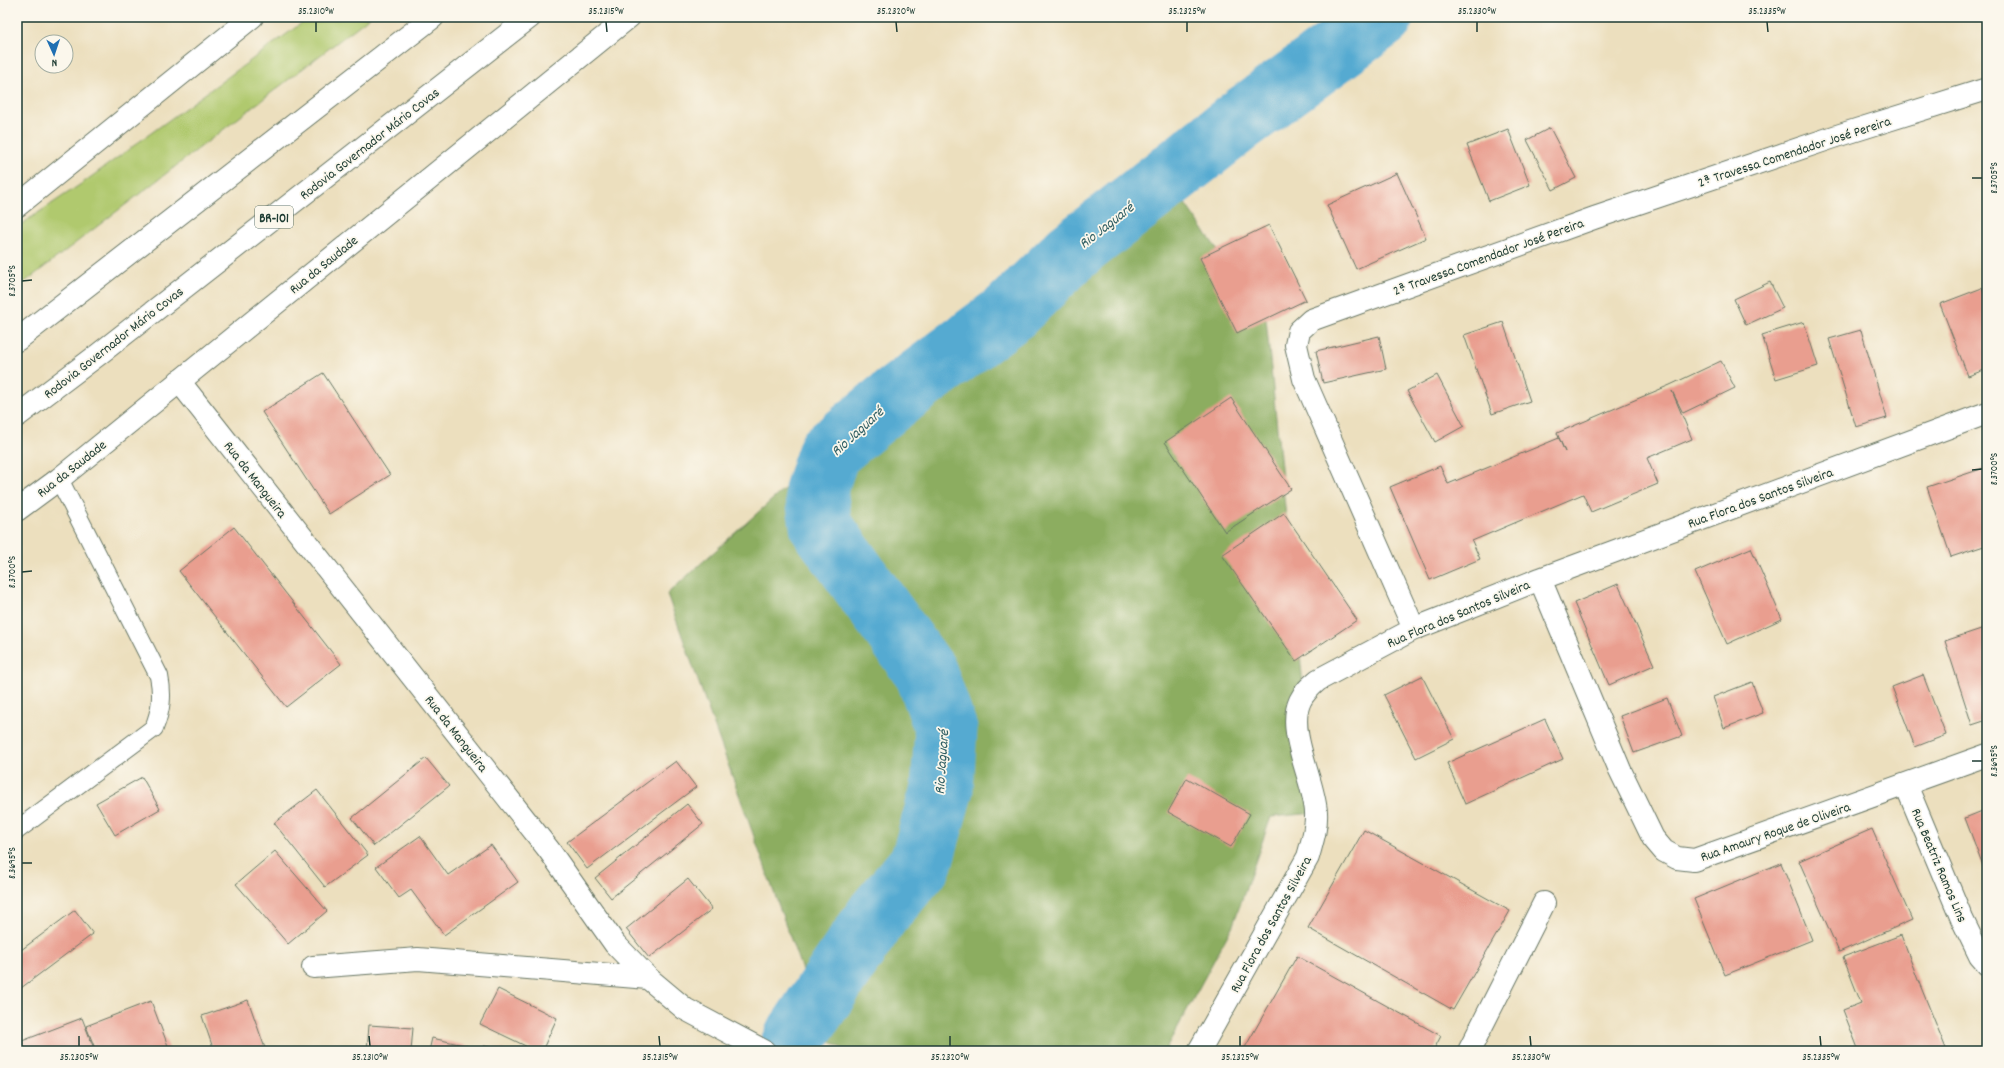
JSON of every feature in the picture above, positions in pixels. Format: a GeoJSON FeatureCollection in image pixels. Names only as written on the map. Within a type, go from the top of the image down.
{"type":"FeatureCollection","features":[{"type":"Feature","properties":{"kind":"main road"},"geometry":{"type":"LineString","coordinates":[[17,206],[252,17]]}},
{"type":"Feature","properties":{"kind":"main road"},"geometry":{"type":"LineString","coordinates":[[17,340],[433,17]]}},
{"type":"Feature","properties":{"kind":"main road","name":"Rodovia Governador Mário Covas"},"geometry":{"type":"LineString","coordinates":[[17,416],[106,349],[530,17]]}},
{"type":"Feature","properties":{"kind":"main road","name":"Rua da Saudade"},"geometry":{"type":"LineString","coordinates":[[17,510],[59,478],[629,17]]}},
{"type":"Feature","properties":{"kind":"main road","name":"2ª Travessa Comendador José Pereira"},"geometry":{"type":"LineString","coordinates":[[1414,629],[1304,380],[1296,346],[1299,331],[1311,320],[1594,218],[1836,136],[1987,90]]}},
{"type":"Feature","properties":{"kind":"main road","name":"Rua da Mangueira"},"geometry":{"type":"LineString","coordinates":[[179,381],[548,850],[615,944],[648,978],[685,1009],[760,1049]]}},
{"type":"Feature","properties":{"kind":"main road","name":"Rua Flora dos Santos Silveira"},"geometry":{"type":"LineString","coordinates":[[1199,1051],[1308,857],[1315,834],[1316,812],[1312,787],[1298,735],[1297,717],[1300,702],[1306,691],[1318,680],[1414,629],[1540,579],[1987,413]]}},
{"type":"Feature","properties":{"kind":"main road","name":"Rua Amaury Roque de Oliveira"},"geometry":{"type":"LineString","coordinates":[[1540,579],[1620,770],[1653,838],[1664,851],[1677,858],[1694,860],[1987,755]]}},
{"type":"Feature","properties":{"kind":"main road","name":"Rua Beatriz Ramos Lins"},"geometry":{"type":"LineString","coordinates":[[1906,784],[1962,919],[1980,956],[1987,964]]}},
{"type":"Feature","properties":{"kind":"main road"},"geometry":{"type":"LineString","coordinates":[[1469,1051],[1544,903]]}},
{"type":"Feature","properties":{"kind":"main road"},"geometry":{"type":"LineString","coordinates":[[313,967],[418,959],[648,978]]}},
{"type":"Feature","properties":{"kind":"lane"},"geometry":{"type":"LineString","coordinates":[[17,830],[154,728],[161,710],[162,692],[159,676],[59,478]]}},
{"type":"Feature","properties":{"kind":"green space"},"geometry":{"type":"Polygon","coordinates":[[[310,17],[370,17],[17,288],[17,227],[84,182],[310,17]]]}},
{"type":"Feature","properties":{"kind":"green space"},"geometry":{"type":"Polygon","coordinates":[[[1153,158],[1266,319],[1316,813],[1271,817],[1233,925],[1165,1051],[847,1051],[827,1040],[667,594],[1153,158]]]}},
{"type":"Feature","properties":{"kind":"building"},"geometry":{"type":"Polygon","coordinates":[[[1550,128],[1576,178],[1553,190],[1527,140],[1550,128]]]}},
{"type":"Feature","properties":{"kind":"building"},"geometry":{"type":"Polygon","coordinates":[[[1508,129],[1530,185],[1489,201],[1467,145],[1508,129]]]}},
{"type":"Feature","properties":{"kind":"building"},"geometry":{"type":"Polygon","coordinates":[[[1397,173],[1426,238],[1356,269],[1327,205],[1397,173]]]}},
{"type":"Feature","properties":{"kind":"building"},"geometry":{"type":"Polygon","coordinates":[[[1269,225],[1306,300],[1237,333],[1200,258],[1269,225]]]}},
{"type":"Feature","properties":{"kind":"building"},"geometry":{"type":"Polygon","coordinates":[[[1770,282],[1783,308],[1746,325],[1734,299],[1770,282]]]}},
{"type":"Feature","properties":{"kind":"building"},"geometry":{"type":"Polygon","coordinates":[[[1982,288],[1987,301],[1987,369],[1968,376],[1940,304],[1982,288]]]}},
{"type":"Feature","properties":{"kind":"building"},"geometry":{"type":"Polygon","coordinates":[[[1503,322],[1530,401],[1492,414],[1464,335],[1503,322]]]}},
{"type":"Feature","properties":{"kind":"building"},"geometry":{"type":"Polygon","coordinates":[[[1804,322],[1818,366],[1776,379],[1762,335],[1804,322]]]}},
{"type":"Feature","properties":{"kind":"building"},"geometry":{"type":"Polygon","coordinates":[[[1861,330],[1887,418],[1856,427],[1829,339],[1861,330]]]}},
{"type":"Feature","properties":{"kind":"building"},"geometry":{"type":"Polygon","coordinates":[[[1379,336],[1386,369],[1323,383],[1316,351],[1379,336]]]}},
{"type":"Feature","properties":{"kind":"building"},"geometry":{"type":"Polygon","coordinates":[[[1721,361],[1735,388],[1683,413],[1672,391],[1692,439],[1647,458],[1658,484],[1591,512],[1583,494],[1472,541],[1480,559],[1430,580],[1390,487],[1440,466],[1448,484],[1559,438],[1565,452],[1557,433],[1670,385],[1721,361]]]}},
{"type":"Feature","properties":{"kind":"building"},"geometry":{"type":"Polygon","coordinates":[[[323,373],[390,475],[329,514],[262,412],[323,373]]]}},
{"type":"Feature","properties":{"kind":"building"},"geometry":{"type":"Polygon","coordinates":[[[1437,375],[1464,426],[1435,442],[1407,391],[1437,375]]]}},
{"type":"Feature","properties":{"kind":"building"},"geometry":{"type":"Polygon","coordinates":[[[1231,398],[1291,489],[1225,532],[1165,442],[1231,398]]]}},
{"type":"Feature","properties":{"kind":"building"},"geometry":{"type":"Polygon","coordinates":[[[1987,467],[1987,545],[1951,557],[1927,487],[1987,467]]]}},
{"type":"Feature","properties":{"kind":"building"},"geometry":{"type":"Polygon","coordinates":[[[1284,513],[1357,620],[1296,661],[1222,555],[1284,513]]]}},
{"type":"Feature","properties":{"kind":"building"},"geometry":{"type":"Polygon","coordinates":[[[234,527],[341,664],[286,707],[179,571],[234,527]]]}},
{"type":"Feature","properties":{"kind":"building"},"geometry":{"type":"Polygon","coordinates":[[[1751,548],[1782,619],[1727,644],[1695,572],[1751,548]]]}},
{"type":"Feature","properties":{"kind":"building"},"geometry":{"type":"Polygon","coordinates":[[[1618,584],[1654,665],[1609,685],[1574,603],[1618,584]]]}},
{"type":"Feature","properties":{"kind":"building"},"geometry":{"type":"Polygon","coordinates":[[[1987,627],[1987,720],[1972,725],[1945,641],[1987,627]]]}},
{"type":"Feature","properties":{"kind":"building"},"geometry":{"type":"Polygon","coordinates":[[[1923,675],[1946,735],[1915,747],[1892,687],[1923,675]]]}},
{"type":"Feature","properties":{"kind":"building"},"geometry":{"type":"Polygon","coordinates":[[[1422,676],[1454,739],[1416,758],[1384,695],[1422,676]]]}},
{"type":"Feature","properties":{"kind":"building"},"geometry":{"type":"Polygon","coordinates":[[[1752,682],[1763,713],[1724,728],[1713,697],[1752,682]]]}},
{"type":"Feature","properties":{"kind":"building"},"geometry":{"type":"Polygon","coordinates":[[[1667,698],[1682,736],[1634,753],[1620,716],[1667,698]]]}},
{"type":"Feature","properties":{"kind":"building"},"geometry":{"type":"Polygon","coordinates":[[[1545,719],[1563,759],[1465,804],[1447,763],[1545,719]]]}},
{"type":"Feature","properties":{"kind":"building"},"geometry":{"type":"Polygon","coordinates":[[[426,758],[449,786],[374,846],[352,818],[426,758]]]}},
{"type":"Feature","properties":{"kind":"building"},"geometry":{"type":"Polygon","coordinates":[[[676,761],[696,787],[587,869],[567,842],[676,761]]]}},
{"type":"Feature","properties":{"kind":"building"},"geometry":{"type":"Polygon","coordinates":[[[142,777],[160,809],[115,835],[96,803],[142,777]]]}},
{"type":"Feature","properties":{"kind":"building"},"geometry":{"type":"Polygon","coordinates":[[[1187,778],[1250,814],[1231,847],[1168,812],[1187,778]]]}},
{"type":"Feature","properties":{"kind":"building"},"geometry":{"type":"Polygon","coordinates":[[[317,790],[368,855],[325,887],[274,823],[317,790]]]}},
{"type":"Feature","properties":{"kind":"building"},"geometry":{"type":"Polygon","coordinates":[[[687,804],[703,824],[611,898],[595,878],[687,804]]]}},
{"type":"Feature","properties":{"kind":"building"},"geometry":{"type":"Polygon","coordinates":[[[1987,809],[1987,876],[1965,818],[1987,809]]]}},
{"type":"Feature","properties":{"kind":"building"},"geometry":{"type":"Polygon","coordinates":[[[1872,829],[1912,920],[1839,952],[1799,861],[1872,829]]]}},
{"type":"Feature","properties":{"kind":"building"},"geometry":{"type":"Polygon","coordinates":[[[1364,830],[1510,911],[1453,1010],[1308,928],[1364,830]]]}},
{"type":"Feature","properties":{"kind":"building"},"geometry":{"type":"Polygon","coordinates":[[[420,836],[448,875],[491,845],[518,882],[444,935],[411,890],[399,898],[376,867],[420,836]]]}},
{"type":"Feature","properties":{"kind":"building"},"geometry":{"type":"Polygon","coordinates":[[[275,851],[327,911],[288,944],[236,884],[275,851]]]}},
{"type":"Feature","properties":{"kind":"building"},"geometry":{"type":"Polygon","coordinates":[[[1781,863],[1812,940],[1725,975],[1694,899],[1781,863]]]}},
{"type":"Feature","properties":{"kind":"building"},"geometry":{"type":"Polygon","coordinates":[[[688,879],[712,909],[649,958],[626,929],[688,879]]]}},
{"type":"Feature","properties":{"kind":"building"},"geometry":{"type":"Polygon","coordinates":[[[75,910],[93,934],[17,991],[17,953],[75,910]]]}},
{"type":"Feature","properties":{"kind":"building"},"geometry":{"type":"Polygon","coordinates":[[[1901,935],[1947,1051],[1859,1051],[1843,1010],[1861,1003],[1843,957],[1901,935]]]}},
{"type":"Feature","properties":{"kind":"building"},"geometry":{"type":"Polygon","coordinates":[[[1297,956],[1441,1036],[1433,1051],[1243,1051],[1297,956]]]}},
{"type":"Feature","properties":{"kind":"building"},"geometry":{"type":"Polygon","coordinates":[[[498,989],[557,1018],[542,1051],[536,1051],[480,1024],[498,989]]]}},
{"type":"Feature","properties":{"kind":"building"},"geometry":{"type":"Polygon","coordinates":[[[248,1000],[266,1051],[214,1051],[202,1016],[248,1000]]]}},
{"type":"Feature","properties":{"kind":"building"},"geometry":{"type":"Polygon","coordinates":[[[151,1001],[170,1051],[96,1051],[86,1026],[151,1001]]]}},
{"type":"Feature","properties":{"kind":"building"},"geometry":{"type":"Polygon","coordinates":[[[82,1018],[95,1051],[26,1051],[22,1041],[82,1018]]]}},
{"type":"Feature","properties":{"kind":"building"},"geometry":{"type":"Polygon","coordinates":[[[369,1025],[413,1028],[411,1051],[367,1051],[369,1025]]]}},
{"type":"Feature","properties":{"kind":"building"},"geometry":{"type":"Polygon","coordinates":[[[432,1038],[468,1046],[467,1051],[429,1051],[432,1038]]]}},
{"type":"Feature","properties":{"kind":"building"},"geometry":{"type":"Polygon","coordinates":[[[484,1046],[504,1050],[504,1051],[483,1051],[484,1046]]]}},
{"type":"Feature","properties":{"kind":"waterway","name":"Rio Jaguaré"},"geometry":{"type":"LineString","coordinates":[[789,1051],[796,1036],[878,914],[921,863],[942,789],[946,729],[926,673],[821,526],[816,490],[829,452],[887,404],[1009,313],[1072,252],[1242,119],[1382,17]]}}]}
